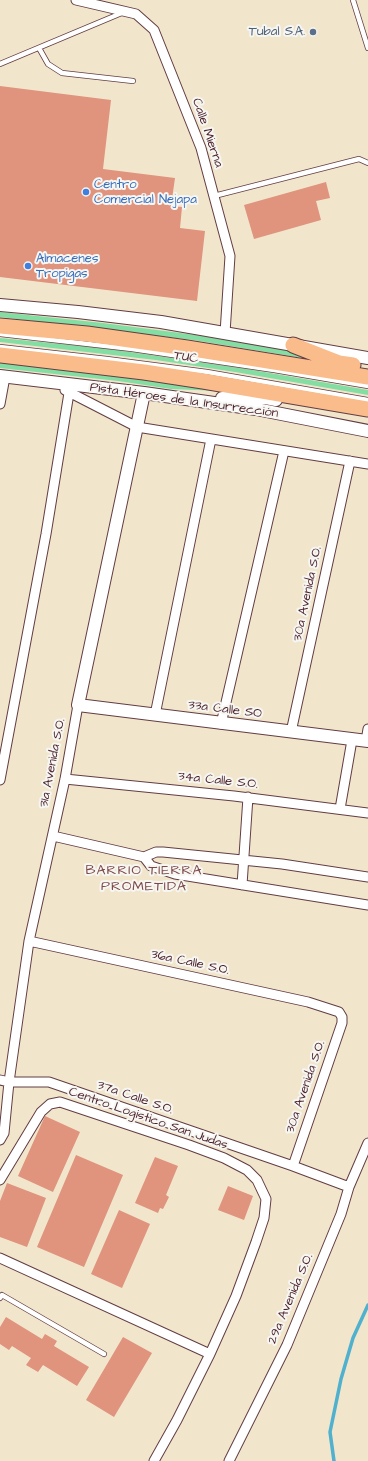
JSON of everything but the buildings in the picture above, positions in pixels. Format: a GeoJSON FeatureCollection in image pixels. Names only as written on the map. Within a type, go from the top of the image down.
{"type":"FeatureCollection","features":[{"type":"Feature","properties":{"kind":"main road"},"geometry":{"type":"LineString","coordinates":[[0,326],[87,334],[187,348],[368,377]]}},
{"type":"Feature","properties":{"kind":"main road"},"geometry":{"type":"LineString","coordinates":[[293,345],[340,363],[368,368]]}},
{"type":"Feature","properties":{"kind":"main road","name":"Pista Héroes de la Insurrección"},"geometry":{"type":"LineString","coordinates":[[0,356],[152,373],[368,409]]}},
{"type":"Feature","properties":{"kind":"street","name":"Calle Mierna"},"geometry":{"type":"LineString","coordinates":[[76,0],[98,2],[136,14],[154,30],[201,148],[230,256],[225,333]]}},
{"type":"Feature","properties":{"kind":"street"},"geometry":{"type":"LineString","coordinates":[[0,305],[78,312],[161,322],[368,358]]}},
{"type":"Feature","properties":{"kind":"street"},"geometry":{"type":"LineString","coordinates":[[0,404],[3,377]]}},
{"type":"Feature","properties":{"kind":"street","name":"Pista Héroes de la Insurrección"},"geometry":{"type":"LineString","coordinates":[[3,377],[144,393],[256,409],[368,431]]}},
{"type":"Feature","properties":{"kind":"street"},"geometry":{"type":"LineString","coordinates":[[52,383],[137,427],[368,464]]}},
{"type":"Feature","properties":{"kind":"street"},"geometry":{"type":"LineString","coordinates":[[0,780],[46,534],[69,393]]}},
{"type":"Feature","properties":{"kind":"street","name":"31a Avenida S.O."},"geometry":{"type":"LineString","coordinates":[[0,1140],[4,1133],[4,1081],[29,941],[65,779],[78,706],[144,393]]}},
{"type":"Feature","properties":{"kind":"street"},"geometry":{"type":"LineString","coordinates":[[181,398],[266,398],[368,413]]}},
{"type":"Feature","properties":{"kind":"street"},"geometry":{"type":"LineString","coordinates":[[155,714],[211,439]]}},
{"type":"Feature","properties":{"kind":"street"},"geometry":{"type":"LineString","coordinates":[[221,724],[284,451]]}},
{"type":"Feature","properties":{"kind":"street","name":"30a Avenida S.O."},"geometry":{"type":"LineString","coordinates":[[291,732],[350,461]]}},
{"type":"Feature","properties":{"kind":"street","name":"33a Calle SO"},"geometry":{"type":"LineString","coordinates":[[78,706],[155,714],[221,724],[352,740],[367,737]]}},
{"type":"Feature","properties":{"kind":"street"},"geometry":{"type":"LineString","coordinates":[[340,809],[352,740]]}},
{"type":"Feature","properties":{"kind":"street","name":"34a Calle S.O."},"geometry":{"type":"LineString","coordinates":[[65,779],[248,797],[368,812]]}},
{"type":"Feature","properties":{"kind":"street"},"geometry":{"type":"LineString","coordinates":[[242,885],[248,797]]}},
{"type":"Feature","properties":{"kind":"street"},"geometry":{"type":"LineString","coordinates":[[53,836],[144,857],[156,852],[163,852],[243,859],[368,877]]}},
{"type":"Feature","properties":{"kind":"street"},"geometry":{"type":"LineString","coordinates":[[144,857],[151,866],[166,871],[368,905]]}},
{"type":"Feature","properties":{"kind":"street","name":"36a Calle S.O."},"geometry":{"type":"LineString","coordinates":[[29,941],[308,1002],[339,1012],[342,1017]]}},
{"type":"Feature","properties":{"kind":"street","name":"30a Avenida S.O."},"geometry":{"type":"LineString","coordinates":[[293,1166],[342,1022],[342,1017]]}},
{"type":"Feature","properties":{"kind":"street","name":"37a Calle S.O."},"geometry":{"type":"LineString","coordinates":[[4,1081],[49,1082],[293,1166],[349,1187]]}},
{"type":"Feature","properties":{"kind":"street","name":"Centro Logistico San Judas"},"geometry":{"type":"LineString","coordinates":[[0,1180],[41,1112],[50,1104],[60,1102],[224,1158],[247,1170],[257,1180],[266,1199],[264,1218],[236,1296],[210,1354],[177,1420],[154,1461]]}},
{"type":"Feature","properties":{"kind":"street","name":"29a Avenida S.O."},"geometry":{"type":"LineString","coordinates":[[229,1461],[286,1345],[341,1214],[349,1187],[368,1143]]}},
{"type":"Feature","properties":{"kind":"street"},"geometry":{"type":"LineString","coordinates":[[0,1258],[210,1354]]}},
{"type":"Feature","properties":{"kind":"lane"},"geometry":{"type":"LineString","coordinates":[[353,0],[368,48]]}},
{"type":"Feature","properties":{"kind":"lane"},"geometry":{"type":"LineString","coordinates":[[0,64],[126,11]]}},
{"type":"Feature","properties":{"kind":"lane"},"geometry":{"type":"LineString","coordinates":[[39,48],[48,64],[62,73],[133,82]]}},
{"type":"Feature","properties":{"kind":"lane"},"geometry":{"type":"LineString","coordinates":[[214,196],[359,159],[368,163]]}},
{"type":"Feature","properties":{"kind":"lane","name":"TUC"},"geometry":{"type":"LineString","coordinates":[[0,334],[132,349],[368,386]]}},
{"type":"Feature","properties":{"kind":"lane","name":"TUC"},"geometry":{"type":"LineString","coordinates":[[0,347],[207,372],[368,400]]}},
{"type":"Feature","properties":{"kind":"lane"},"geometry":{"type":"LineString","coordinates":[[0,1298],[2,1295],[104,1354]]}},
{"type":"Feature","properties":{"kind":"green space"},"geometry":{"type":"Polygon","coordinates":[[[0,312],[196,335],[267,346],[286,350],[315,360],[193,340],[0,317],[0,312]]]}},
{"type":"Feature","properties":{"kind":"green space"},"geometry":{"type":"Polygon","coordinates":[[[0,338],[103,348],[247,369],[368,390],[368,395],[156,360],[0,342],[0,338]]]}},
{"type":"Feature","properties":{"kind":"green space"},"geometry":{"type":"Polygon","coordinates":[[[0,363],[125,377],[220,391],[171,389],[118,381],[0,368],[0,363]]]}},
{"type":"Feature","properties":{"kind":"waterway"},"geometry":{"type":"LineString","coordinates":[[334,1461],[330,1432],[341,1379],[353,1338],[368,1305]]}},
{"type":"Feature","properties":{"kind":"place","name":"Tubal S.A."},"geometry":{"type":"Point","coordinates":[313,32]}},
{"type":"Feature","properties":{"kind":"place","name":"Centro Comercial Nejapa"},"geometry":{"type":"Point","coordinates":[86,192]}},
{"type":"Feature","properties":{"kind":"place","name":"Almacenes Tropigas"},"geometry":{"type":"Point","coordinates":[28,266]}},
{"type":"Feature","properties":{"kind":"district","name":"BARRIO TIERRA PROMETIDA"},"geometry":{"type":"Point","coordinates":[144,880]}}]}
